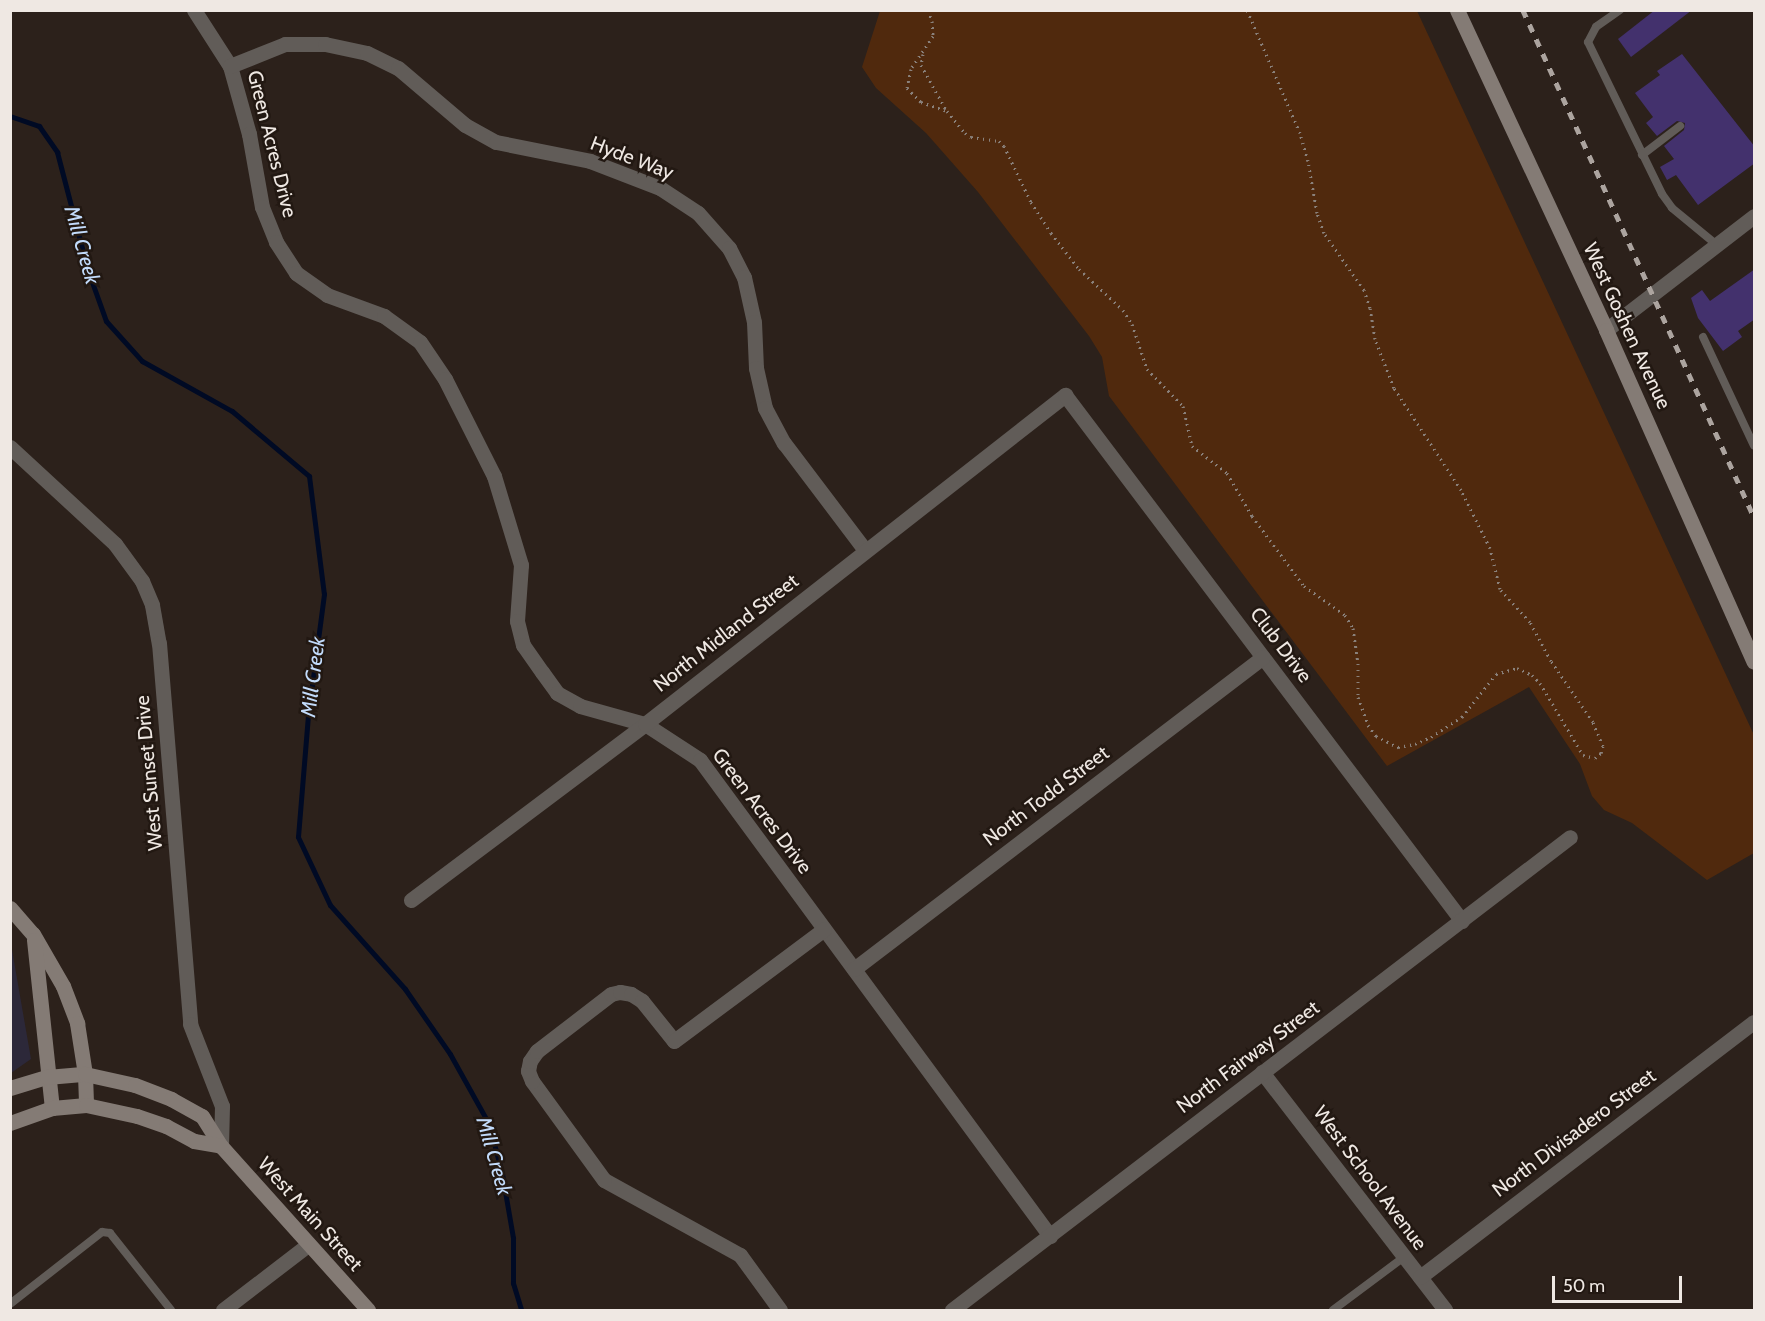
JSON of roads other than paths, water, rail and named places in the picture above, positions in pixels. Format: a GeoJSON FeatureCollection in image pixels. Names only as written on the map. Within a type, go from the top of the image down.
{"type":"FeatureCollection","features":[{"type":"Feature","properties":{"kind":"street","name":"Green Acres Drive"},"geometry":{"type":"LineString","coordinates":[[194,10],[230,66],[249,134],[262,207],[276,242],[296,273],[327,295],[384,316],[420,342],[445,379],[494,476],[521,565],[516,621],[523,645],[557,693],[601,713],[645,724],[700,760],[1050,1236]]}},
{"type":"Feature","properties":{"kind":"street","name":"West Goshen Avenue"},"geometry":{"type":"LineString","coordinates":[[1457,10],[1606,330],[1755,662]]}},
{"type":"Feature","properties":{"kind":"street","name":"Hyde Way"},"geometry":{"type":"LineString","coordinates":[[230,66],[285,44],[325,44],[367,53],[398,68],[465,125],[496,142],[590,161],[660,188],[698,213],[729,248],[744,277],[754,322],[756,368],[765,408],[784,443],[865,550]]}},
{"type":"Feature","properties":{"kind":"street"},"geometry":{"type":"LineString","coordinates":[[1606,330],[1755,216]]}},
{"type":"Feature","properties":{"kind":"street","name":"North Midland Street"},"geometry":{"type":"LineString","coordinates":[[411,900],[645,724],[1065,395]]}},
{"type":"Feature","properties":{"kind":"street","name":"Club Drive"},"geometry":{"type":"LineString","coordinates":[[1065,395],[1462,921]]}},
{"type":"Feature","properties":{"kind":"street","name":"West Sunset Drive"},"geometry":{"type":"LineString","coordinates":[[10,447],[115,544],[142,580],[152,605],[159,643],[190,1024],[222,1106],[221,1146]]}},
{"type":"Feature","properties":{"kind":"street","name":"North Todd Street"},"geometry":{"type":"LineString","coordinates":[[854,969],[1263,657]]}},
{"type":"Feature","properties":{"kind":"street","name":"North Fairway Street"},"geometry":{"type":"LineString","coordinates":[[952,1311],[1462,921],[1500,888],[1570,837]]}},
{"type":"Feature","properties":{"kind":"street"},"geometry":{"type":"LineString","coordinates":[[10,908],[33,934],[63,986],[77,1023],[85,1074],[86,1105]]}},
{"type":"Feature","properties":{"kind":"street"},"geometry":{"type":"LineString","coordinates":[[780,1311],[740,1255],[604,1180],[532,1081],[528,1071],[530,1061],[537,1051],[611,994],[631,994],[642,1001],[674,1041],[824,929]]}},
{"type":"Feature","properties":{"kind":"street"},"geometry":{"type":"LineString","coordinates":[[33,934],[52,1108]]}},
{"type":"Feature","properties":{"kind":"street","name":"North Divisadero Street"},"geometry":{"type":"LineString","coordinates":[[1419,1277],[1755,1022]]}},
{"type":"Feature","properties":{"kind":"street","name":"West School Avenue"},"geometry":{"type":"LineString","coordinates":[[1262,1072],[1445,1311]]}},
{"type":"Feature","properties":{"kind":"street","name":"West Main Street"},"geometry":{"type":"LineString","coordinates":[[10,1088],[47,1077],[85,1074],[135,1085],[171,1099],[202,1116],[221,1146],[368,1311]]}},
{"type":"Feature","properties":{"kind":"street"},"geometry":{"type":"LineString","coordinates":[[10,1123],[52,1108],[86,1105],[137,1116],[166,1126],[194,1141],[221,1146]]}},
{"type":"Feature","properties":{"kind":"street"},"geometry":{"type":"LineString","coordinates":[[223,1311],[309,1244]]}},
{"type":"Feature","properties":{"kind":"lane"},"geometry":{"type":"LineString","coordinates":[[1620,10],[1596,27],[1588,42],[1641,155],[1662,194],[1672,208],[1717,245]]}},
{"type":"Feature","properties":{"kind":"lane"},"geometry":{"type":"LineString","coordinates":[[1641,155],[1680,126]]}},
{"type":"Feature","properties":{"kind":"lane"},"geometry":{"type":"LineString","coordinates":[[1703,337],[1755,446]]}},
{"type":"Feature","properties":{"kind":"lane"},"geometry":{"type":"LineString","coordinates":[[10,1304],[102,1232],[110,1233],[171,1311]]}},
{"type":"Feature","properties":{"kind":"lane"},"geometry":{"type":"LineString","coordinates":[[1333,1311],[1404,1257]]}},
{"type":"Feature","properties":{"kind":"waterway","name":"Mill Creek"},"geometry":{"type":"LineString","coordinates":[[10,116],[39,126],[57,152],[88,271],[106,321],[142,361],[232,411],[309,476],[324,594],[308,715],[298,837],[330,905],[405,989],[450,1054],[489,1124],[502,1174],[513,1238],[513,1283],[521,1310]]}},
{"type":"Feature","properties":{"kind":"railway"},"geometry":{"type":"LineString","coordinates":[[1523,10],[1754,517]]}}]}
